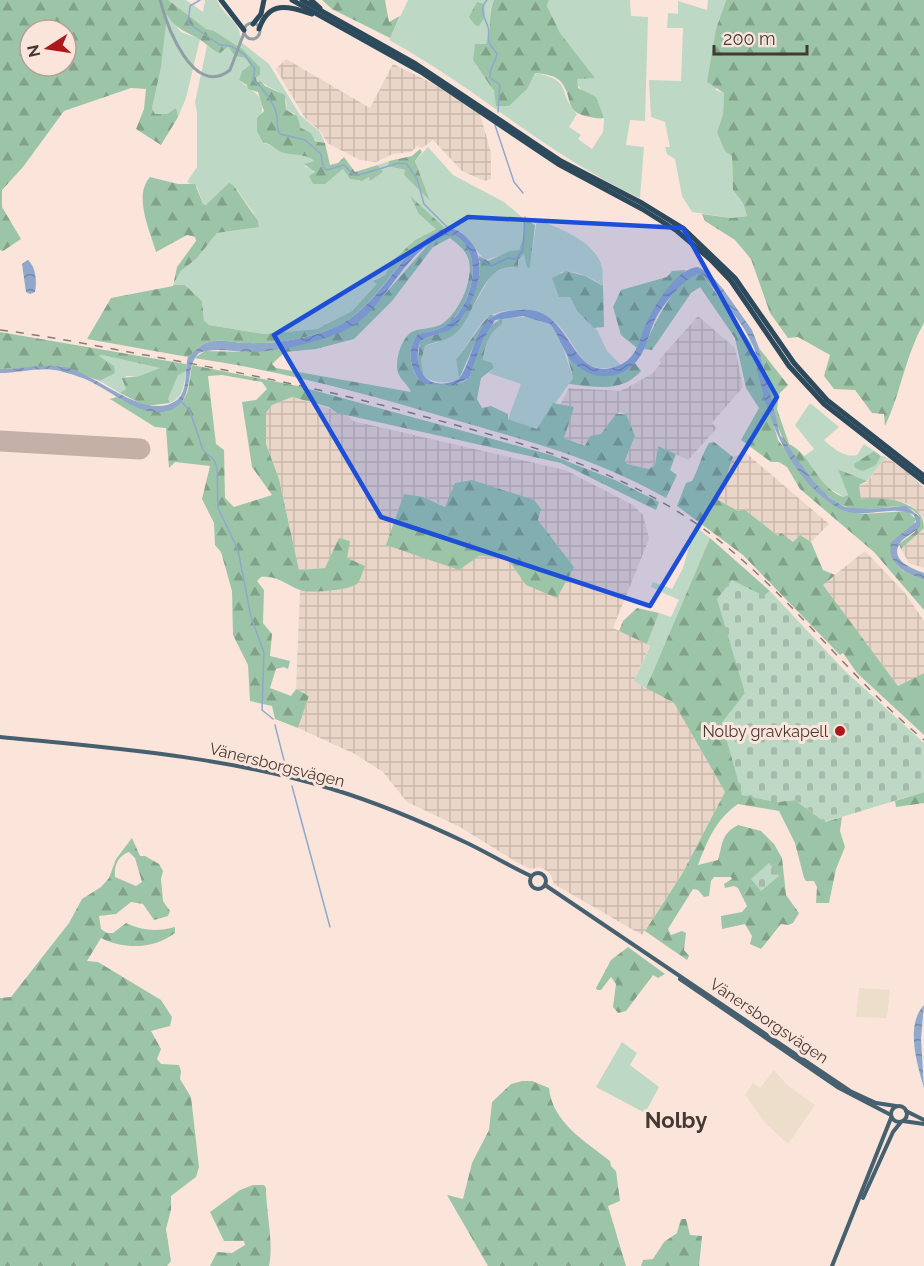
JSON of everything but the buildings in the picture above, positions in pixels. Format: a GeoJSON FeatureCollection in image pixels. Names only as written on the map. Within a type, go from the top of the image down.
{"type":"FeatureCollection","features":[{"type":"Feature","properties":{"kind":"highway"},"geometry":{"type":"LineString","coordinates":[[221,0],[238,20],[244,32]]}},
{"type":"Feature","properties":{"kind":"highway"},"geometry":{"type":"LineString","coordinates":[[238,20],[252,23],[261,14],[264,0]]}},
{"type":"Feature","properties":{"kind":"highway"},"geometry":{"type":"LineString","coordinates":[[292,0],[326,16],[459,90],[561,161],[640,202],[684,229],[735,278],[794,363],[827,400],[924,476]]}},
{"type":"Feature","properties":{"kind":"highway"},"geometry":{"type":"LineString","coordinates":[[302,0],[441,85],[558,164],[642,209],[677,231],[705,254],[731,281],[804,384],[841,419],[897,459],[924,482]]}},
{"type":"Feature","properties":{"kind":"highway"},"geometry":{"type":"LineString","coordinates":[[311,0],[326,16]]}},
{"type":"Feature","properties":{"kind":"highway"},"geometry":{"type":"LineString","coordinates":[[259,29],[266,13],[279,6],[326,16]]}},
{"type":"Feature","properties":{"kind":"main road","name":"Vänersborgsvägen"},"geometry":{"type":"LineString","coordinates":[[0,737],[167,754],[282,775],[403,814],[463,841],[531,876],[542,874],[546,880],[545,885]]}},
{"type":"Feature","properties":{"kind":"main road","name":"Vänersborgsvägen"},"geometry":{"type":"LineString","coordinates":[[531,876],[530,883],[533,888],[539,889],[545,885]]}},
{"type":"Feature","properties":{"kind":"main road","name":"Vänersborgsvägen"},"geometry":{"type":"LineString","coordinates":[[545,885],[850,1091],[876,1103],[902,1107],[906,1111]]}},
{"type":"Feature","properties":{"kind":"main road","name":"Vänersborgsvägen"},"geometry":{"type":"LineString","coordinates":[[633,945],[839,1088],[902,1121]]}},
{"type":"Feature","properties":{"kind":"main road"},"geometry":{"type":"LineString","coordinates":[[851,1222],[896,1106]]}},
{"type":"Feature","properties":{"kind":"main road"},"geometry":{"type":"LineString","coordinates":[[832,1266],[892,1132],[902,1121],[906,1111],[924,1122]]}},
{"type":"Feature","properties":{"kind":"main road"},"geometry":{"type":"LineString","coordinates":[[902,1121],[924,1122]]}},
{"type":"Feature","properties":{"kind":"street"},"geometry":{"type":"LineString","coordinates":[[160,0],[176,42],[201,74],[220,76],[230,70],[242,45],[244,32],[252,23],[259,29],[258,36],[242,45]]}},
{"type":"Feature","properties":{"kind":"street"},"geometry":{"type":"LineString","coordinates":[[244,32],[251,39]]}},
{"type":"Feature","properties":{"kind":"highlighted area"},"geometry":{"type":"Polygon","coordinates":[[[468,217],[683,228],[777,397],[650,606],[381,517],[274,335],[468,217]]]}},
{"type":"Feature","properties":{"kind":"shaded area"},"geometry":{"type":"Polygon","coordinates":[[[286,59],[370,108],[393,64],[432,83],[480,114],[491,153],[491,179],[485,181],[462,171],[433,140],[422,148],[417,146],[411,152],[393,154],[376,162],[360,160],[327,143],[321,132],[305,118],[276,69],[286,59]]]}},
{"type":"Feature","properties":{"kind":"shaded area"},"geometry":{"type":"Polygon","coordinates":[[[698,316],[735,348],[743,387],[712,423],[717,428],[688,460],[658,446],[655,465],[649,469],[627,464],[625,460],[635,436],[626,414],[619,412],[601,434],[586,446],[564,438],[560,405],[569,388],[620,391],[636,383],[653,373],[661,363],[659,360],[698,316]]]}},
{"type":"Feature","properties":{"kind":"shaded area"},"geometry":{"type":"Polygon","coordinates":[[[292,397],[347,414],[353,421],[565,470],[633,505],[643,515],[649,539],[613,628],[650,645],[634,681],[674,703],[725,792],[682,874],[642,935],[554,884],[550,873],[540,867],[531,869],[518,863],[460,827],[407,802],[383,772],[355,754],[298,728],[309,696],[296,689],[300,590],[334,589],[330,559],[325,568],[299,570],[279,479],[266,444],[266,413],[272,405],[292,397]],[[423,497],[479,556],[507,558],[515,568],[574,567],[538,520],[446,507],[423,497]]]}},
{"type":"Feature","properties":{"kind":"shaded area"},"geometry":{"type":"Polygon","coordinates":[[[746,453],[829,524],[811,542],[800,535],[793,542],[778,536],[744,509],[738,511],[717,500],[733,457],[746,453]]]}},
{"type":"Feature","properties":{"kind":"shaded area"},"geometry":{"type":"Polygon","coordinates":[[[886,457],[906,470],[924,488],[924,520],[909,504],[885,499],[861,499],[859,485],[866,483],[886,457]]]}},
{"type":"Feature","properties":{"kind":"shaded area"},"geometry":{"type":"Polygon","coordinates":[[[924,528],[924,568],[909,563],[901,549],[924,528]]]}},
{"type":"Feature","properties":{"kind":"shaded area"},"geometry":{"type":"Polygon","coordinates":[[[865,551],[905,593],[924,621],[924,673],[898,686],[822,585],[865,551]]]}},
{"type":"Feature","properties":{"kind":"shaded area"},"geometry":{"type":"Polygon","coordinates":[[[859,988],[890,990],[887,1018],[856,1017],[859,988]]]}},
{"type":"Feature","properties":{"kind":"shaded area"},"geometry":{"type":"Polygon","coordinates":[[[774,1070],[788,1086],[815,1105],[788,1144],[765,1123],[745,1095],[753,1083],[760,1088],[774,1070]]]}},
{"type":"Feature","properties":{"kind":"green space"},"geometry":{"type":"Polygon","coordinates":[[[0,0],[168,0],[206,29],[214,31],[242,49],[260,67],[257,82],[261,81],[265,86],[285,95],[286,110],[297,116],[301,128],[311,133],[315,141],[325,143],[330,165],[338,163],[344,157],[355,172],[378,165],[383,172],[370,181],[369,177],[362,181],[350,179],[343,169],[325,184],[313,184],[309,176],[315,172],[304,164],[315,161],[307,157],[281,152],[263,143],[257,131],[257,118],[264,111],[258,92],[248,89],[247,85],[239,80],[242,71],[250,65],[245,58],[235,56],[228,47],[220,53],[214,50],[177,27],[167,15],[161,67],[152,108],[155,114],[167,114],[176,108],[178,117],[161,145],[136,129],[144,109],[146,89],[131,88],[64,111],[23,167],[2,190],[2,207],[21,239],[3,251],[0,250],[0,0]]]}},
{"type":"Feature","properties":{"kind":"green space"},"geometry":{"type":"Polygon","coordinates":[[[168,0],[186,0],[203,12],[205,0],[217,0],[236,24],[241,42],[269,64],[300,115],[320,132],[325,143],[309,136],[299,124],[294,113],[286,111],[286,100],[282,94],[261,81],[257,82],[260,67],[254,61],[228,40],[196,24],[168,0]]]}},
{"type":"Feature","properties":{"kind":"green space"},"geometry":{"type":"Polygon","coordinates":[[[322,0],[385,0],[389,22],[400,16],[390,38],[332,9],[322,0]]]}},
{"type":"Feature","properties":{"kind":"green space"},"geometry":{"type":"Polygon","coordinates":[[[408,0],[494,0],[490,12],[491,33],[476,65],[498,97],[509,106],[535,73],[555,80],[563,88],[577,114],[569,127],[581,135],[578,139],[592,149],[603,132],[604,118],[576,83],[577,79],[594,77],[560,34],[547,6],[549,0],[630,0],[631,16],[648,17],[645,121],[630,120],[626,145],[644,147],[640,198],[574,162],[452,79],[389,40],[408,0]]]}},
{"type":"Feature","properties":{"kind":"green space"},"geometry":{"type":"Polygon","coordinates":[[[494,0],[549,0],[547,6],[560,33],[595,78],[577,79],[578,88],[596,97],[604,118],[590,117],[576,112],[572,109],[566,89],[557,78],[535,73],[527,89],[509,106],[496,106],[494,91],[473,60],[475,44],[486,44],[494,0]]]}},
{"type":"Feature","properties":{"kind":"green space"},"geometry":{"type":"Polygon","coordinates":[[[708,0],[726,0],[716,29],[716,90],[724,93],[723,114],[717,132],[732,156],[733,190],[743,203],[747,216],[731,218],[692,212],[682,196],[675,159],[667,154],[665,147],[670,147],[665,122],[651,117],[649,80],[681,81],[683,28],[667,28],[668,13],[678,14],[678,1],[707,10],[708,0]]]}},
{"type":"Feature","properties":{"kind":"green space"},"geometry":{"type":"Polygon","coordinates":[[[726,0],[924,0],[924,323],[912,348],[885,426],[884,414],[872,413],[855,390],[834,389],[824,376],[830,355],[798,337],[788,338],[770,313],[751,259],[735,240],[705,221],[702,214],[731,218],[747,216],[743,203],[733,190],[732,156],[725,151],[717,132],[723,114],[724,93],[707,82],[716,29],[726,0]]]}},
{"type":"Feature","properties":{"kind":"green space"},"geometry":{"type":"Polygon","coordinates":[[[477,2],[484,4],[485,16],[479,26],[475,25],[469,17],[477,2]]]}},
{"type":"Feature","properties":{"kind":"green space"},"geometry":{"type":"Polygon","coordinates":[[[166,14],[181,32],[200,39],[186,98],[178,117],[155,114],[152,108],[166,14]]]}},
{"type":"Feature","properties":{"kind":"green space"},"geometry":{"type":"Polygon","coordinates":[[[207,46],[220,53],[228,47],[235,56],[245,58],[250,65],[242,71],[239,80],[262,101],[262,112],[257,131],[263,143],[274,146],[280,151],[312,158],[316,161],[304,166],[312,169],[319,182],[328,181],[343,169],[350,179],[362,181],[382,169],[378,165],[389,161],[388,166],[405,170],[404,175],[429,200],[415,161],[428,147],[453,175],[504,202],[523,218],[524,235],[519,250],[485,260],[461,232],[445,228],[410,197],[436,229],[415,240],[393,260],[385,275],[373,280],[378,284],[352,311],[317,329],[264,334],[209,325],[204,320],[202,301],[185,285],[173,286],[181,271],[197,258],[217,233],[259,227],[253,212],[237,190],[222,191],[207,205],[203,204],[197,187],[187,182],[197,167],[195,102],[207,46]]]}},
{"type":"Feature","properties":{"kind":"green space"},"geometry":{"type":"Polygon","coordinates":[[[420,149],[422,152],[415,161],[430,201],[404,175],[405,170],[388,166],[389,161],[412,156],[420,149]]]}},
{"type":"Feature","properties":{"kind":"green space"},"geometry":{"type":"Polygon","coordinates":[[[150,177],[178,184],[195,184],[203,204],[206,205],[229,183],[233,185],[258,221],[259,227],[217,233],[197,258],[181,271],[173,284],[177,267],[196,241],[195,237],[187,235],[156,252],[143,204],[145,185],[150,177]]]}},
{"type":"Feature","properties":{"kind":"green space"},"geometry":{"type":"Polygon","coordinates":[[[410,196],[445,228],[429,236],[415,248],[378,292],[350,319],[313,335],[268,343],[211,342],[201,346],[188,357],[87,339],[111,298],[173,285],[185,285],[202,301],[204,320],[209,325],[264,334],[317,329],[352,311],[377,284],[373,281],[385,275],[393,260],[415,240],[436,229],[419,214],[410,196]]]}},
{"type":"Feature","properties":{"kind":"green space"},"geometry":{"type":"Polygon","coordinates":[[[523,218],[535,225],[530,268],[527,267],[524,254],[518,260],[518,268],[506,267],[497,271],[489,279],[458,331],[450,337],[425,346],[421,361],[424,377],[417,366],[420,342],[446,330],[463,314],[477,285],[479,256],[488,261],[510,251],[519,250],[524,235],[523,218]]]}},
{"type":"Feature","properties":{"kind":"green space"},"geometry":{"type":"Polygon","coordinates":[[[537,219],[583,241],[597,255],[603,272],[603,286],[583,275],[566,271],[561,272],[555,286],[570,297],[577,311],[597,330],[607,351],[621,365],[598,368],[590,365],[555,322],[537,313],[517,310],[498,313],[486,318],[456,359],[459,379],[442,382],[424,377],[421,361],[425,346],[438,342],[468,315],[492,274],[506,267],[518,268],[518,260],[524,254],[530,267],[537,219]]]}},
{"type":"Feature","properties":{"kind":"green space"},"geometry":{"type":"Polygon","coordinates":[[[452,234],[463,241],[472,263],[472,277],[464,303],[449,323],[418,334],[414,340],[411,363],[419,380],[451,385],[469,378],[483,340],[492,325],[502,318],[502,324],[488,339],[485,349],[483,360],[492,363],[494,368],[481,378],[477,399],[482,408],[491,406],[508,414],[508,419],[537,429],[553,403],[574,407],[564,438],[585,446],[590,436],[601,434],[616,414],[626,414],[635,436],[625,460],[627,464],[649,469],[655,465],[658,446],[676,454],[670,470],[677,475],[666,498],[612,471],[505,434],[322,384],[259,369],[194,358],[205,351],[247,352],[307,342],[351,327],[378,302],[433,239],[452,234]],[[450,238],[433,247],[392,301],[354,339],[316,349],[285,352],[272,364],[276,368],[411,392],[397,369],[403,341],[411,332],[438,326],[448,319],[460,304],[467,285],[470,266],[467,255],[450,238]]]}},
{"type":"Feature","properties":{"kind":"green space"},"geometry":{"type":"Polygon","coordinates":[[[686,270],[654,309],[637,348],[621,335],[613,307],[621,290],[667,277],[672,271],[686,270]]]}},
{"type":"Feature","properties":{"kind":"green space"},"geometry":{"type":"Polygon","coordinates":[[[566,271],[585,276],[603,286],[604,327],[594,328],[577,311],[570,297],[559,297],[552,278],[566,271]]]}},
{"type":"Feature","properties":{"kind":"green space"},"geometry":{"type":"Polygon","coordinates":[[[698,274],[703,275],[751,343],[778,440],[815,489],[845,511],[863,514],[907,511],[916,519],[912,528],[891,542],[893,558],[899,568],[924,580],[924,610],[874,552],[800,489],[787,467],[779,462],[771,462],[741,440],[759,408],[746,388],[735,338],[700,287],[691,293],[652,350],[644,349],[665,305],[681,284],[698,274]]]}},
{"type":"Feature","properties":{"kind":"green space"},"geometry":{"type":"Polygon","coordinates":[[[490,315],[494,315],[479,333],[459,379],[456,359],[490,315]]]}},
{"type":"Feature","properties":{"kind":"green space"},"geometry":{"type":"Polygon","coordinates":[[[532,317],[550,324],[559,336],[573,378],[537,429],[508,419],[521,384],[489,373],[494,368],[483,360],[489,334],[501,324],[502,318],[532,317]]]}},
{"type":"Feature","properties":{"kind":"green space"},"geometry":{"type":"Polygon","coordinates":[[[0,332],[186,364],[186,371],[178,375],[168,399],[170,403],[146,406],[120,393],[126,389],[122,378],[139,376],[160,368],[102,355],[99,356],[114,366],[115,373],[100,381],[60,366],[0,369],[0,332]]]}},
{"type":"Feature","properties":{"kind":"green space"},"geometry":{"type":"Polygon","coordinates":[[[759,348],[788,385],[779,394],[777,409],[789,444],[796,448],[826,485],[843,497],[848,495],[838,469],[867,481],[859,485],[861,499],[880,498],[900,502],[910,506],[922,519],[924,528],[901,549],[899,544],[915,532],[920,517],[915,512],[903,507],[866,509],[845,506],[823,492],[797,463],[776,422],[759,348]]]}},
{"type":"Feature","properties":{"kind":"green space"},"geometry":{"type":"Polygon","coordinates":[[[567,354],[582,369],[590,373],[608,375],[617,373],[635,363],[641,371],[626,383],[617,386],[569,384],[573,378],[567,354]]]}},
{"type":"Feature","properties":{"kind":"green space"},"geometry":{"type":"Polygon","coordinates":[[[99,356],[161,368],[139,376],[126,376],[126,392],[120,393],[100,381],[110,376],[110,366],[99,356]]]}},
{"type":"Feature","properties":{"kind":"green space"},"geometry":{"type":"Polygon","coordinates":[[[192,365],[298,386],[551,455],[615,480],[659,502],[656,510],[561,463],[337,413],[329,407],[292,397],[272,405],[266,413],[266,444],[279,479],[299,570],[325,568],[339,538],[350,541],[347,558],[365,566],[358,583],[332,590],[303,591],[278,579],[267,577],[261,577],[257,581],[264,590],[263,623],[272,634],[270,656],[290,661],[288,669],[284,667],[276,669],[270,688],[291,696],[296,689],[309,696],[298,728],[275,719],[272,706],[250,701],[248,665],[233,635],[232,591],[221,552],[215,545],[214,523],[202,499],[210,466],[175,462],[169,468],[166,428],[155,427],[110,399],[117,397],[145,409],[173,408],[187,393],[192,365]],[[222,375],[208,376],[216,444],[224,450],[225,498],[234,507],[272,495],[252,467],[242,402],[256,400],[267,389],[262,382],[222,375]]]}},
{"type":"Feature","properties":{"kind":"green space"},"geometry":{"type":"Polygon","coordinates":[[[186,371],[181,394],[170,403],[168,399],[178,374],[186,371]]]}},
{"type":"Feature","properties":{"kind":"green space"},"geometry":{"type":"Polygon","coordinates":[[[810,403],[839,427],[824,440],[835,449],[852,456],[857,455],[864,444],[874,451],[870,454],[876,465],[881,456],[886,457],[867,481],[839,469],[848,495],[844,497],[825,486],[803,457],[814,449],[795,425],[810,403]]]}},
{"type":"Feature","properties":{"kind":"green space"},"geometry":{"type":"Polygon","coordinates":[[[714,442],[733,457],[718,500],[738,511],[744,509],[778,536],[781,533],[793,542],[800,535],[811,542],[823,570],[835,575],[823,585],[898,686],[924,673],[924,735],[857,673],[843,653],[840,655],[743,555],[677,506],[686,483],[692,481],[709,443],[714,442]]]}},
{"type":"Feature","properties":{"kind":"green space"},"geometry":{"type":"Polygon","coordinates":[[[874,451],[881,456],[876,465],[863,471],[855,468],[854,464],[874,451]]]}},
{"type":"Feature","properties":{"kind":"green space"},"geometry":{"type":"Polygon","coordinates":[[[472,480],[534,500],[541,509],[538,520],[574,567],[557,598],[526,585],[507,558],[479,556],[459,570],[386,545],[404,494],[423,497],[445,507],[455,483],[472,480]]]}},
{"type":"Feature","properties":{"kind":"green space"},"geometry":{"type":"Polygon","coordinates":[[[695,526],[710,538],[646,688],[634,681],[650,646],[647,644],[659,613],[671,617],[679,600],[651,587],[653,582],[672,589],[683,568],[695,526]]]}},
{"type":"Feature","properties":{"kind":"green space"},"geometry":{"type":"Polygon","coordinates":[[[710,538],[770,591],[764,596],[742,677],[745,694],[722,723],[775,802],[795,800],[825,822],[842,817],[840,831],[845,847],[836,869],[829,903],[816,903],[817,887],[814,881],[806,881],[804,878],[795,843],[779,811],[738,804],[718,824],[698,865],[718,860],[722,844],[732,828],[738,825],[761,831],[774,844],[782,858],[786,895],[799,913],[793,923],[781,924],[761,949],[750,944],[752,936],[745,924],[722,929],[721,916],[742,912],[747,906],[738,888],[734,886],[725,888],[724,884],[732,879],[731,877],[714,877],[711,881],[709,896],[704,897],[698,890],[693,889],[668,929],[671,935],[682,931],[686,933],[684,950],[689,956],[687,960],[645,931],[682,874],[725,792],[674,703],[646,688],[710,538]]]}},
{"type":"Feature","properties":{"kind":"green space"},"geometry":{"type":"Polygon","coordinates":[[[732,580],[764,596],[770,591],[844,670],[924,743],[924,792],[825,822],[795,800],[775,802],[742,795],[722,723],[745,693],[717,599],[732,580]]]}},
{"type":"Feature","properties":{"kind":"green space"},"geometry":{"type":"Polygon","coordinates":[[[637,608],[659,613],[647,644],[619,631],[623,621],[637,608]]]}},
{"type":"Feature","properties":{"kind":"green space"},"geometry":{"type":"Polygon","coordinates":[[[924,792],[924,803],[896,807],[895,801],[924,792]]]}},
{"type":"Feature","properties":{"kind":"green space"},"geometry":{"type":"Polygon","coordinates":[[[132,838],[140,856],[145,856],[159,864],[163,871],[161,879],[163,901],[170,911],[168,916],[154,920],[143,904],[131,902],[116,914],[99,916],[101,929],[107,933],[113,933],[126,923],[150,930],[175,927],[175,933],[158,942],[139,946],[120,945],[101,938],[87,961],[98,962],[161,1000],[172,1017],[170,1026],[151,1031],[161,1049],[157,1059],[161,1064],[179,1065],[180,1079],[191,1097],[199,1167],[196,1177],[171,1196],[171,1210],[166,1229],[171,1261],[167,1266],[0,1266],[0,998],[11,997],[69,923],[82,899],[101,887],[109,878],[116,859],[132,838]],[[129,852],[122,856],[116,865],[115,877],[136,886],[142,882],[135,858],[129,852]]]}},
{"type":"Feature","properties":{"kind":"green space"},"geometry":{"type":"Polygon","coordinates":[[[769,863],[779,876],[761,891],[751,879],[769,863]]]}},
{"type":"Feature","properties":{"kind":"green space"},"geometry":{"type":"Polygon","coordinates":[[[628,947],[665,974],[658,978],[653,975],[626,1011],[618,1013],[613,1007],[616,984],[611,977],[601,990],[596,988],[611,960],[628,947]]]}},
{"type":"Feature","properties":{"kind":"green space"},"geometry":{"type":"Polygon","coordinates":[[[622,1042],[637,1053],[630,1065],[659,1087],[645,1113],[596,1087],[622,1042]]]}},
{"type":"Feature","properties":{"kind":"green space"},"geometry":{"type":"Polygon","coordinates":[[[532,1081],[549,1088],[551,1100],[563,1121],[581,1139],[610,1161],[616,1171],[620,1201],[608,1206],[626,1266],[488,1266],[447,1195],[463,1199],[472,1163],[489,1130],[492,1102],[511,1084],[532,1081]]]}},
{"type":"Feature","properties":{"kind":"green space"},"geometry":{"type":"Polygon","coordinates":[[[253,1185],[264,1185],[266,1188],[271,1248],[269,1266],[210,1266],[217,1252],[232,1253],[245,1245],[244,1241],[224,1241],[210,1212],[240,1190],[253,1185]]]}},
{"type":"Feature","properties":{"kind":"green space"},"geometry":{"type":"Polygon","coordinates":[[[681,1219],[686,1219],[690,1235],[702,1236],[699,1266],[641,1266],[643,1260],[653,1259],[664,1242],[677,1233],[681,1219]]]}},
{"type":"Feature","properties":{"kind":"water"},"geometry":{"type":"Polygon","coordinates":[[[445,228],[458,231],[469,240],[476,249],[480,271],[475,294],[457,324],[449,330],[420,342],[418,362],[420,370],[431,382],[439,384],[459,379],[464,372],[477,336],[487,321],[500,313],[514,310],[539,312],[552,320],[581,357],[591,366],[604,369],[622,364],[632,356],[651,315],[668,288],[682,273],[698,267],[710,274],[723,289],[752,330],[759,348],[780,435],[814,482],[830,498],[845,507],[869,509],[906,506],[920,517],[920,527],[904,538],[897,549],[897,554],[903,563],[924,573],[924,580],[899,567],[890,550],[891,542],[916,522],[914,515],[896,511],[847,512],[821,496],[794,465],[775,428],[768,409],[757,369],[756,353],[751,341],[732,311],[703,275],[699,274],[687,280],[674,293],[658,314],[642,354],[632,366],[616,375],[599,376],[582,369],[567,354],[550,324],[523,316],[495,320],[483,340],[469,378],[455,385],[426,384],[419,380],[411,363],[414,340],[418,334],[438,329],[449,323],[464,303],[472,277],[469,252],[463,241],[452,234],[435,240],[421,250],[363,319],[348,329],[314,342],[287,348],[250,352],[218,350],[199,353],[194,359],[186,395],[176,407],[166,411],[144,410],[123,401],[87,380],[60,371],[38,369],[0,373],[0,369],[65,367],[78,371],[136,402],[151,406],[165,405],[181,396],[185,385],[188,357],[201,346],[216,341],[280,342],[333,328],[350,319],[365,306],[416,247],[445,228]]]}},
{"type":"Feature","properties":{"kind":"water"},"geometry":{"type":"Polygon","coordinates":[[[28,260],[33,267],[36,279],[35,292],[30,294],[26,292],[22,264],[28,260]]]}},
{"type":"Feature","properties":{"kind":"water"},"geometry":{"type":"Polygon","coordinates":[[[924,1005],[921,1039],[924,1088],[916,1056],[914,1034],[918,1013],[924,1005]]]}},
{"type":"Feature","properties":{"kind":"waterway"},"geometry":{"type":"LineString","coordinates":[[200,0],[190,6],[188,23],[220,45],[231,46],[244,54],[255,69],[253,80],[271,101],[277,116],[280,134],[305,140],[321,154],[323,167],[327,170],[344,165],[354,175],[359,175],[399,163],[407,164],[417,179],[424,204],[448,228]]}},
{"type":"Feature","properties":{"kind":"waterway"},"geometry":{"type":"LineString","coordinates":[[487,0],[483,10],[489,29],[488,40],[497,54],[491,68],[490,78],[500,85],[498,112]]}},
{"type":"Feature","properties":{"kind":"waterway"},"geometry":{"type":"LineString","coordinates":[[495,125],[514,182],[523,193]]}},
{"type":"Feature","properties":{"kind":"waterway"},"geometry":{"type":"LineString","coordinates":[[479,259],[491,266],[508,258],[516,259],[523,250],[525,217]]}},
{"type":"Feature","properties":{"kind":"waterway"},"geometry":{"type":"LineString","coordinates":[[181,401],[190,411],[203,450],[214,460],[217,468],[218,508],[238,550],[251,617],[264,653],[262,710],[273,719]]}},
{"type":"Feature","properties":{"kind":"waterway"},"geometry":{"type":"LineString","coordinates":[[275,725],[286,768]]}},
{"type":"Feature","properties":{"kind":"waterway"},"geometry":{"type":"LineString","coordinates":[[292,786],[330,927]]}},
{"type":"Feature","properties":{"kind":"runway"},"geometry":{"type":"LineString","coordinates":[[0,441],[140,449]]}},
{"type":"Feature","properties":{"kind":"railway"},"geometry":{"type":"LineString","coordinates":[[0,330],[73,341],[215,368],[356,399],[498,437],[603,473],[669,506],[701,527],[731,551],[788,603],[868,687],[924,740]]}},
{"type":"Feature","properties":{"kind":"place","name":"Nolby gravkapell"},"geometry":{"type":"Point","coordinates":[840,731]}},
{"type":"Feature","properties":{"kind":"district","name":"Nolby"},"geometry":{"type":"Point","coordinates":[676,1120]}}]}
